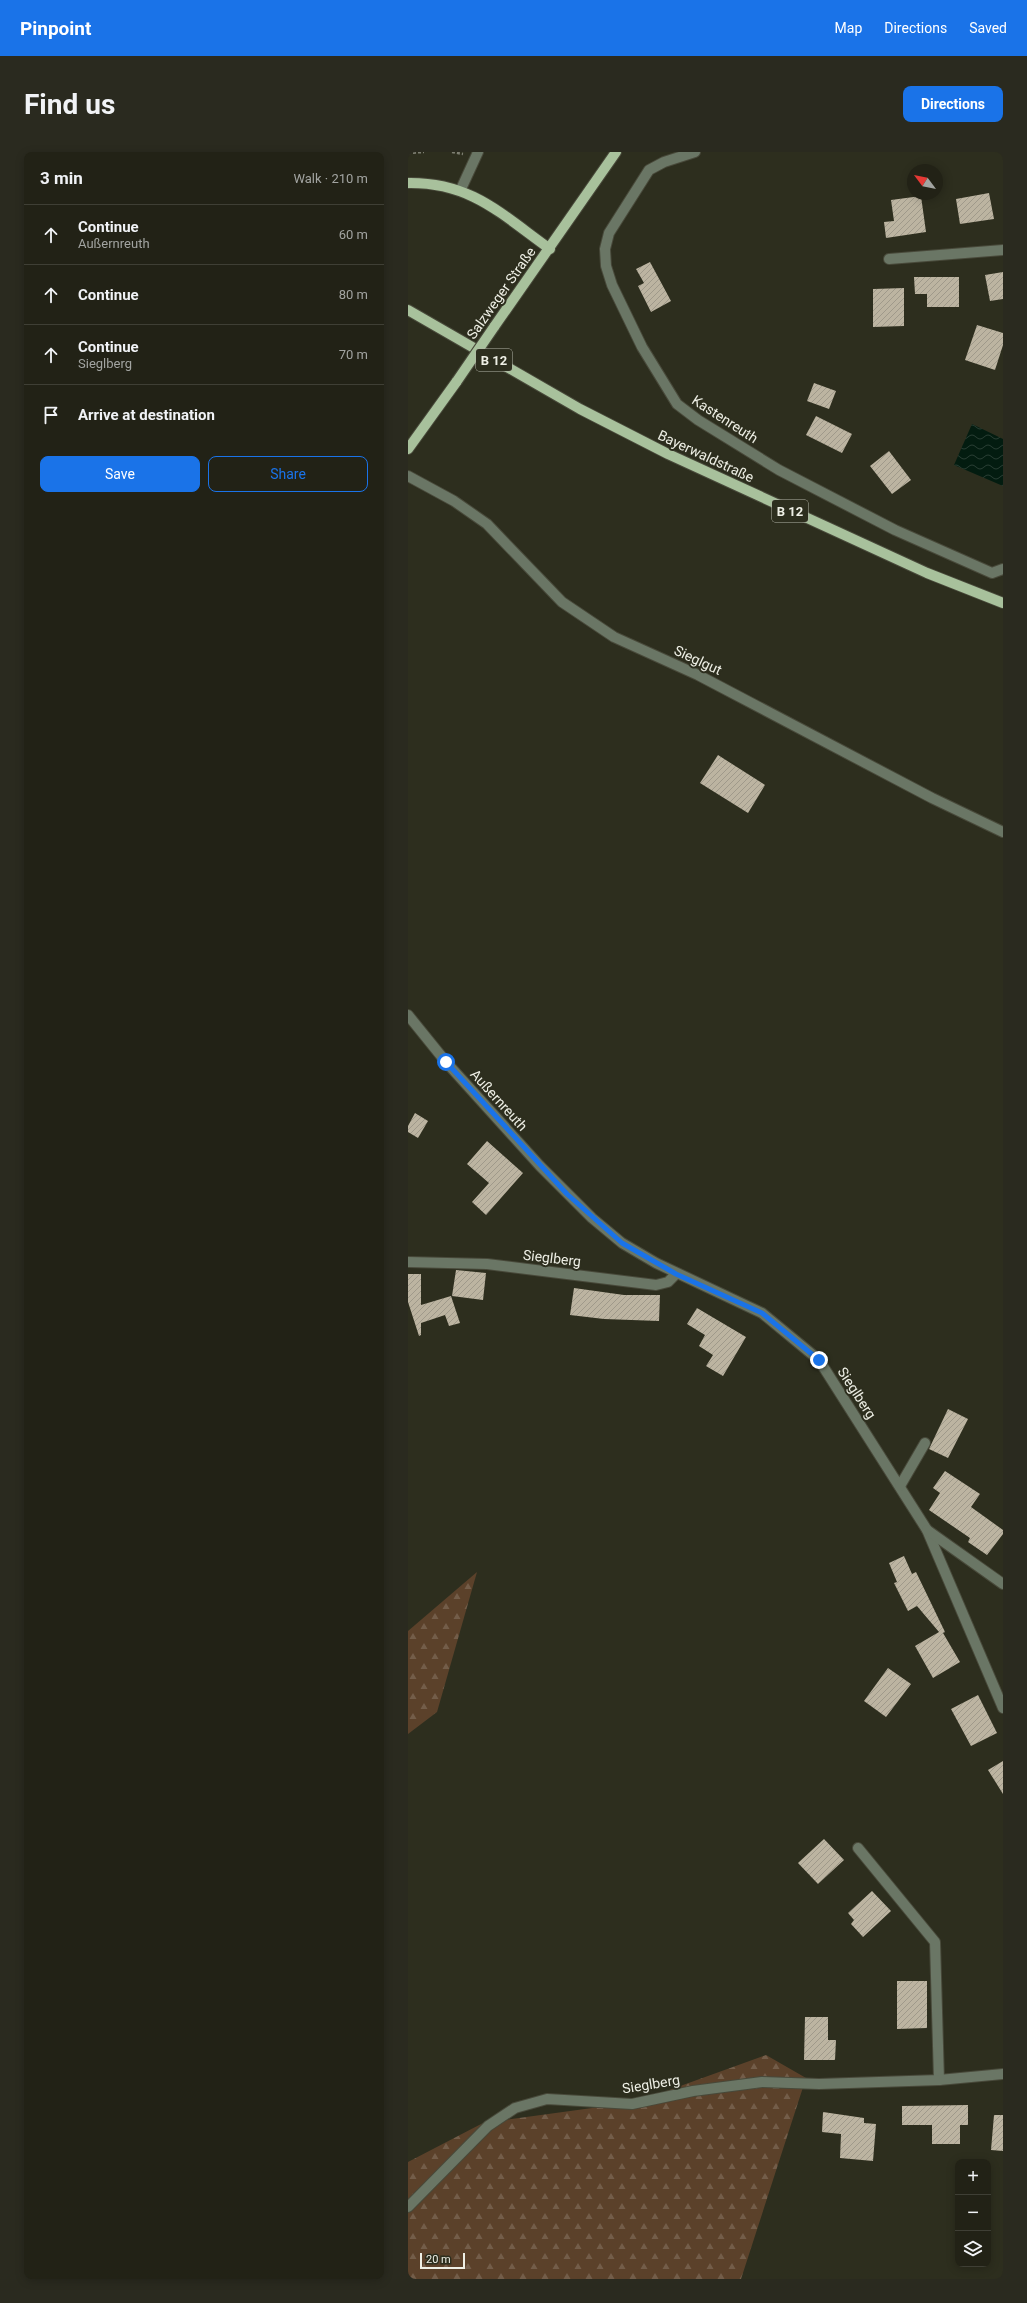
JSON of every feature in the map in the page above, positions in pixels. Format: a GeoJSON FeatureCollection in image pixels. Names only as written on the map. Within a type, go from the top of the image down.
{"type":"FeatureCollection","features":[{"type":"Feature","properties":{"kind":"main road","name":"Salzweger Straße"},"geometry":{"type":"LineString","coordinates":[[408,449],[550,249],[616,152]]}},
{"type":"Feature","properties":{"kind":"main road"},"geometry":{"type":"LineString","coordinates":[[408,183],[431,182],[461,190],[478,198],[550,249]]}},
{"type":"Feature","properties":{"kind":"main road","name":"Bayerwaldstraße"},"geometry":{"type":"LineString","coordinates":[[408,310],[580,409],[668,454],[920,570],[1003,603]]}},
{"type":"Feature","properties":{"kind":"street"},"geometry":{"type":"LineString","coordinates":[[461,190],[478,152]]}},
{"type":"Feature","properties":{"kind":"street","name":"Kastenreuth"},"geometry":{"type":"LineString","coordinates":[[695,152],[664,162],[649,170],[609,232],[605,249],[606,266],[612,285],[642,347],[678,404],[698,420],[780,470],[895,530],[976,567],[1000,571]]}},
{"type":"Feature","properties":{"kind":"street"},"geometry":{"type":"LineString","coordinates":[[888,259],[1003,250]]}},
{"type":"Feature","properties":{"kind":"street","name":"Sieglgut"},"geometry":{"type":"LineString","coordinates":[[408,476],[454,501],[487,524],[562,602],[614,637],[698,675],[932,798],[1003,832]]}},
{"type":"Feature","properties":{"kind":"street","name":"Außernreuth"},"geometry":{"type":"LineString","coordinates":[[408,1015],[446,1062],[540,1166],[592,1218],[622,1243],[676,1274]]}},
{"type":"Feature","properties":{"kind":"street","name":"Sieglberg"},"geometry":{"type":"LineString","coordinates":[[408,1262],[487,1264],[656,1285],[668,1282],[676,1274],[762,1313],[819,1360],[927,1530],[1003,1708]]}},
{"type":"Feature","properties":{"kind":"street"},"geometry":{"type":"LineString","coordinates":[[900,1486],[925,1443]]}},
{"type":"Feature","properties":{"kind":"street"},"geometry":{"type":"LineString","coordinates":[[927,1530],[1003,1584]]}},
{"type":"Feature","properties":{"kind":"street"},"geometry":{"type":"LineString","coordinates":[[858,1848],[935,1942],[939,2080]]}},
{"type":"Feature","properties":{"kind":"street","name":"Sieglberg"},"geometry":{"type":"LineString","coordinates":[[408,2207],[488,2126],[515,2108],[547,2099],[632,2104],[693,2091],[762,2082],[819,2084],[939,2080],[1003,2074]]}},
{"type":"Feature","properties":{"kind":"path"},"geometry":{"type":"LineString","coordinates":[[408,153],[424,152]]}},
{"type":"Feature","properties":{"kind":"green space"},"geometry":{"type":"Polygon","coordinates":[[[477,1572],[437,1712],[408,1734],[408,1631],[477,1572]]]}},
{"type":"Feature","properties":{"kind":"green space"},"geometry":{"type":"Polygon","coordinates":[[[766,2055],[806,2078],[741,2279],[408,2279],[408,2162],[483,2123],[636,2102],[766,2055]]]}},
{"type":"Feature","properties":{"kind":"water"},"geometry":{"type":"Polygon","coordinates":[[[972,424],[1003,439],[1003,486],[954,465],[972,424]]]}},
{"type":"Feature","properties":{"kind":"building"},"geometry":{"type":"Polygon","coordinates":[[[989,193],[994,219],[960,224],[956,199],[989,193]]]}},
{"type":"Feature","properties":{"kind":"building"},"geometry":{"type":"Polygon","coordinates":[[[907,198],[907,200],[922,200],[926,232],[886,238],[884,222],[894,221],[891,200],[907,198]]]}},
{"type":"Feature","properties":{"kind":"building"},"geometry":{"type":"Polygon","coordinates":[[[650,262],[671,301],[651,312],[638,286],[644,283],[636,269],[650,262]]]}},
{"type":"Feature","properties":{"kind":"building"},"geometry":{"type":"Polygon","coordinates":[[[1003,272],[1003,299],[990,301],[985,275],[1003,272]]]}},
{"type":"Feature","properties":{"kind":"building"},"geometry":{"type":"Polygon","coordinates":[[[914,277],[959,277],[959,307],[927,307],[927,294],[915,294],[914,277]]]}},
{"type":"Feature","properties":{"kind":"building"},"geometry":{"type":"Polygon","coordinates":[[[904,288],[904,326],[873,327],[873,289],[904,288]]]}},
{"type":"Feature","properties":{"kind":"building"},"geometry":{"type":"Polygon","coordinates":[[[977,325],[1003,333],[1003,345],[995,370],[965,360],[977,325]]]}},
{"type":"Feature","properties":{"kind":"building"},"geometry":{"type":"Polygon","coordinates":[[[814,383],[836,391],[829,409],[807,401],[814,383]]]}},
{"type":"Feature","properties":{"kind":"building"},"geometry":{"type":"Polygon","coordinates":[[[816,416],[852,434],[842,453],[806,435],[816,416]]]}},
{"type":"Feature","properties":{"kind":"building"},"geometry":{"type":"Polygon","coordinates":[[[889,451],[911,480],[892,494],[870,466],[889,451]]]}},
{"type":"Feature","properties":{"kind":"building"},"geometry":{"type":"Polygon","coordinates":[[[718,755],[765,785],[748,813],[700,783],[718,755]]]}},
{"type":"Feature","properties":{"kind":"building"},"geometry":{"type":"Polygon","coordinates":[[[415,1113],[428,1121],[418,1138],[408,1132],[408,1126],[415,1113]]]}},
{"type":"Feature","properties":{"kind":"building"},"geometry":{"type":"Polygon","coordinates":[[[487,1141],[523,1173],[486,1215],[472,1202],[489,1183],[467,1164],[487,1141]]]}},
{"type":"Feature","properties":{"kind":"building"},"geometry":{"type":"Polygon","coordinates":[[[456,1270],[486,1273],[483,1300],[452,1296],[456,1270]]]}},
{"type":"Feature","properties":{"kind":"building"},"geometry":{"type":"Polygon","coordinates":[[[408,1274],[421,1274],[421,1305],[451,1296],[460,1323],[449,1326],[445,1315],[421,1323],[421,1335],[419,1336],[408,1302],[408,1274]]]}},
{"type":"Feature","properties":{"kind":"building"},"geometry":{"type":"Polygon","coordinates":[[[574,1288],[624,1295],[660,1295],[659,1321],[604,1319],[570,1315],[574,1288]]]}},
{"type":"Feature","properties":{"kind":"building"},"geometry":{"type":"Polygon","coordinates":[[[697,1308],[746,1337],[723,1376],[706,1366],[713,1355],[699,1346],[705,1335],[687,1324],[697,1308]]]}},
{"type":"Feature","properties":{"kind":"building"},"geometry":{"type":"Polygon","coordinates":[[[948,1409],[968,1419],[948,1458],[929,1449],[948,1409]]]}},
{"type":"Feature","properties":{"kind":"building"},"geometry":{"type":"Polygon","coordinates":[[[945,1471],[980,1494],[971,1507],[1003,1530],[1003,1534],[987,1555],[968,1542],[970,1538],[929,1510],[940,1493],[933,1488],[945,1471]]]}},
{"type":"Feature","properties":{"kind":"building"},"geometry":{"type":"Polygon","coordinates":[[[904,1556],[912,1574],[916,1572],[945,1632],[943,1633],[960,1662],[933,1678],[915,1646],[939,1632],[917,1606],[908,1611],[894,1583],[897,1582],[889,1563],[904,1556]]]}},
{"type":"Feature","properties":{"kind":"building"},"geometry":{"type":"Polygon","coordinates":[[[888,1668],[911,1684],[886,1717],[864,1701],[888,1668]]]}},
{"type":"Feature","properties":{"kind":"building"},"geometry":{"type":"Polygon","coordinates":[[[978,1695],[997,1733],[971,1746],[951,1709],[978,1695]]]}},
{"type":"Feature","properties":{"kind":"building"},"geometry":{"type":"Polygon","coordinates":[[[1003,1761],[1003,1794],[988,1770],[1003,1761]]]}},
{"type":"Feature","properties":{"kind":"building"},"geometry":{"type":"Polygon","coordinates":[[[824,1839],[844,1860],[818,1884],[798,1863],[824,1839]]]}},
{"type":"Feature","properties":{"kind":"building"},"geometry":{"type":"Polygon","coordinates":[[[872,1891],[891,1911],[863,1937],[851,1924],[854,1920],[848,1913],[872,1891]]]}},
{"type":"Feature","properties":{"kind":"building"},"geometry":{"type":"Polygon","coordinates":[[[897,1981],[927,1981],[927,2028],[897,2029],[897,1981]]]}},
{"type":"Feature","properties":{"kind":"building"},"geometry":{"type":"Polygon","coordinates":[[[805,2017],[828,2017],[828,2040],[836,2040],[835,2060],[804,2060],[805,2017]]]}},
{"type":"Feature","properties":{"kind":"building"},"geometry":{"type":"Polygon","coordinates":[[[968,2105],[968,2125],[960,2125],[960,2144],[932,2144],[932,2125],[902,2125],[902,2106],[968,2105]]]}},
{"type":"Feature","properties":{"kind":"building"},"geometry":{"type":"Polygon","coordinates":[[[823,2112],[864,2118],[864,2123],[876,2124],[873,2161],[840,2158],[841,2134],[822,2132],[823,2112]]]}},
{"type":"Feature","properties":{"kind":"building"},"geometry":{"type":"Polygon","coordinates":[[[994,2115],[1003,2115],[1003,2151],[991,2150],[994,2115]]]}},
{"type":"Feature","properties":{"kind":"route"},"geometry":{"type":"LineString","coordinates":[[446,1062],[567,1194],[592,1218],[622,1243],[676,1274],[762,1313],[819,1360]]}}]}
